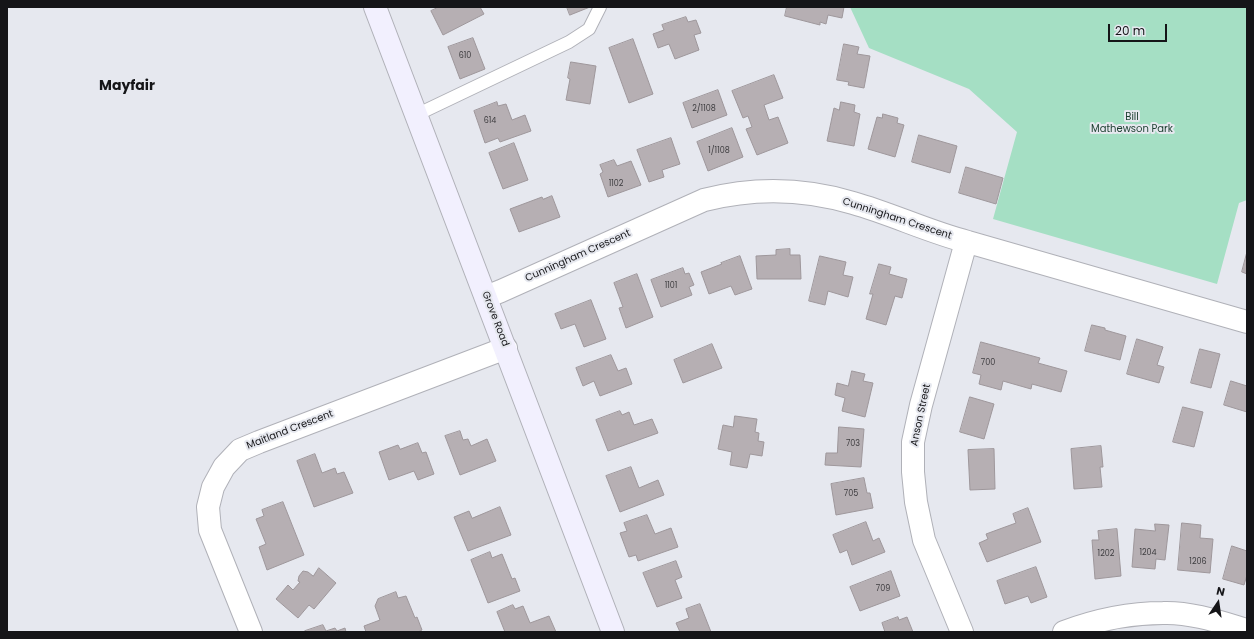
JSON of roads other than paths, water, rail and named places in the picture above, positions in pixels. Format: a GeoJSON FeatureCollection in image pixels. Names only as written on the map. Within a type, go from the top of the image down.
{"type":"FeatureCollection","features":[{"type":"Feature","properties":{"kind":"main road","name":"Grove Road"},"geometry":{"type":"LineString","coordinates":[[375,7],[613,632]]}},
{"type":"Feature","properties":{"kind":"street","name":"Cunningham Crescent"},"geometry":{"type":"LineString","coordinates":[[486,297],[704,200],[732,193],[760,190],[788,191],[820,195],[853,203],[966,242],[1247,322]]}},
{"type":"Feature","properties":{"kind":"street","name":"Anson Street"},"geometry":{"type":"LineString","coordinates":[[962,632],[924,540],[916,502],[913,472],[913,442],[921,405],[966,242]]}},
{"type":"Feature","properties":{"kind":"street","name":"Maitland Crescent"},"geometry":{"type":"LineString","coordinates":[[251,632],[210,530],[208,508],[213,487],[224,467],[240,450],[258,442],[506,348]]}},
{"type":"Feature","properties":{"kind":"street"},"geometry":{"type":"LineString","coordinates":[[1064,632],[1109,618],[1164,612],[1195,616],[1247,630]]}},
{"type":"Feature","properties":{"kind":"lane"},"geometry":{"type":"LineString","coordinates":[[416,115],[569,42],[589,29],[600,7]]}},
{"type":"Feature","properties":{"kind":"district","name":"Mayfair"},"geometry":{"type":"Point","coordinates":[127,86]}},
{"type":"Feature","properties":{"kind":"park label","name":"Bill Mathewson Park"},"geometry":{"type":"Point","coordinates":[1132,122]}}]}
